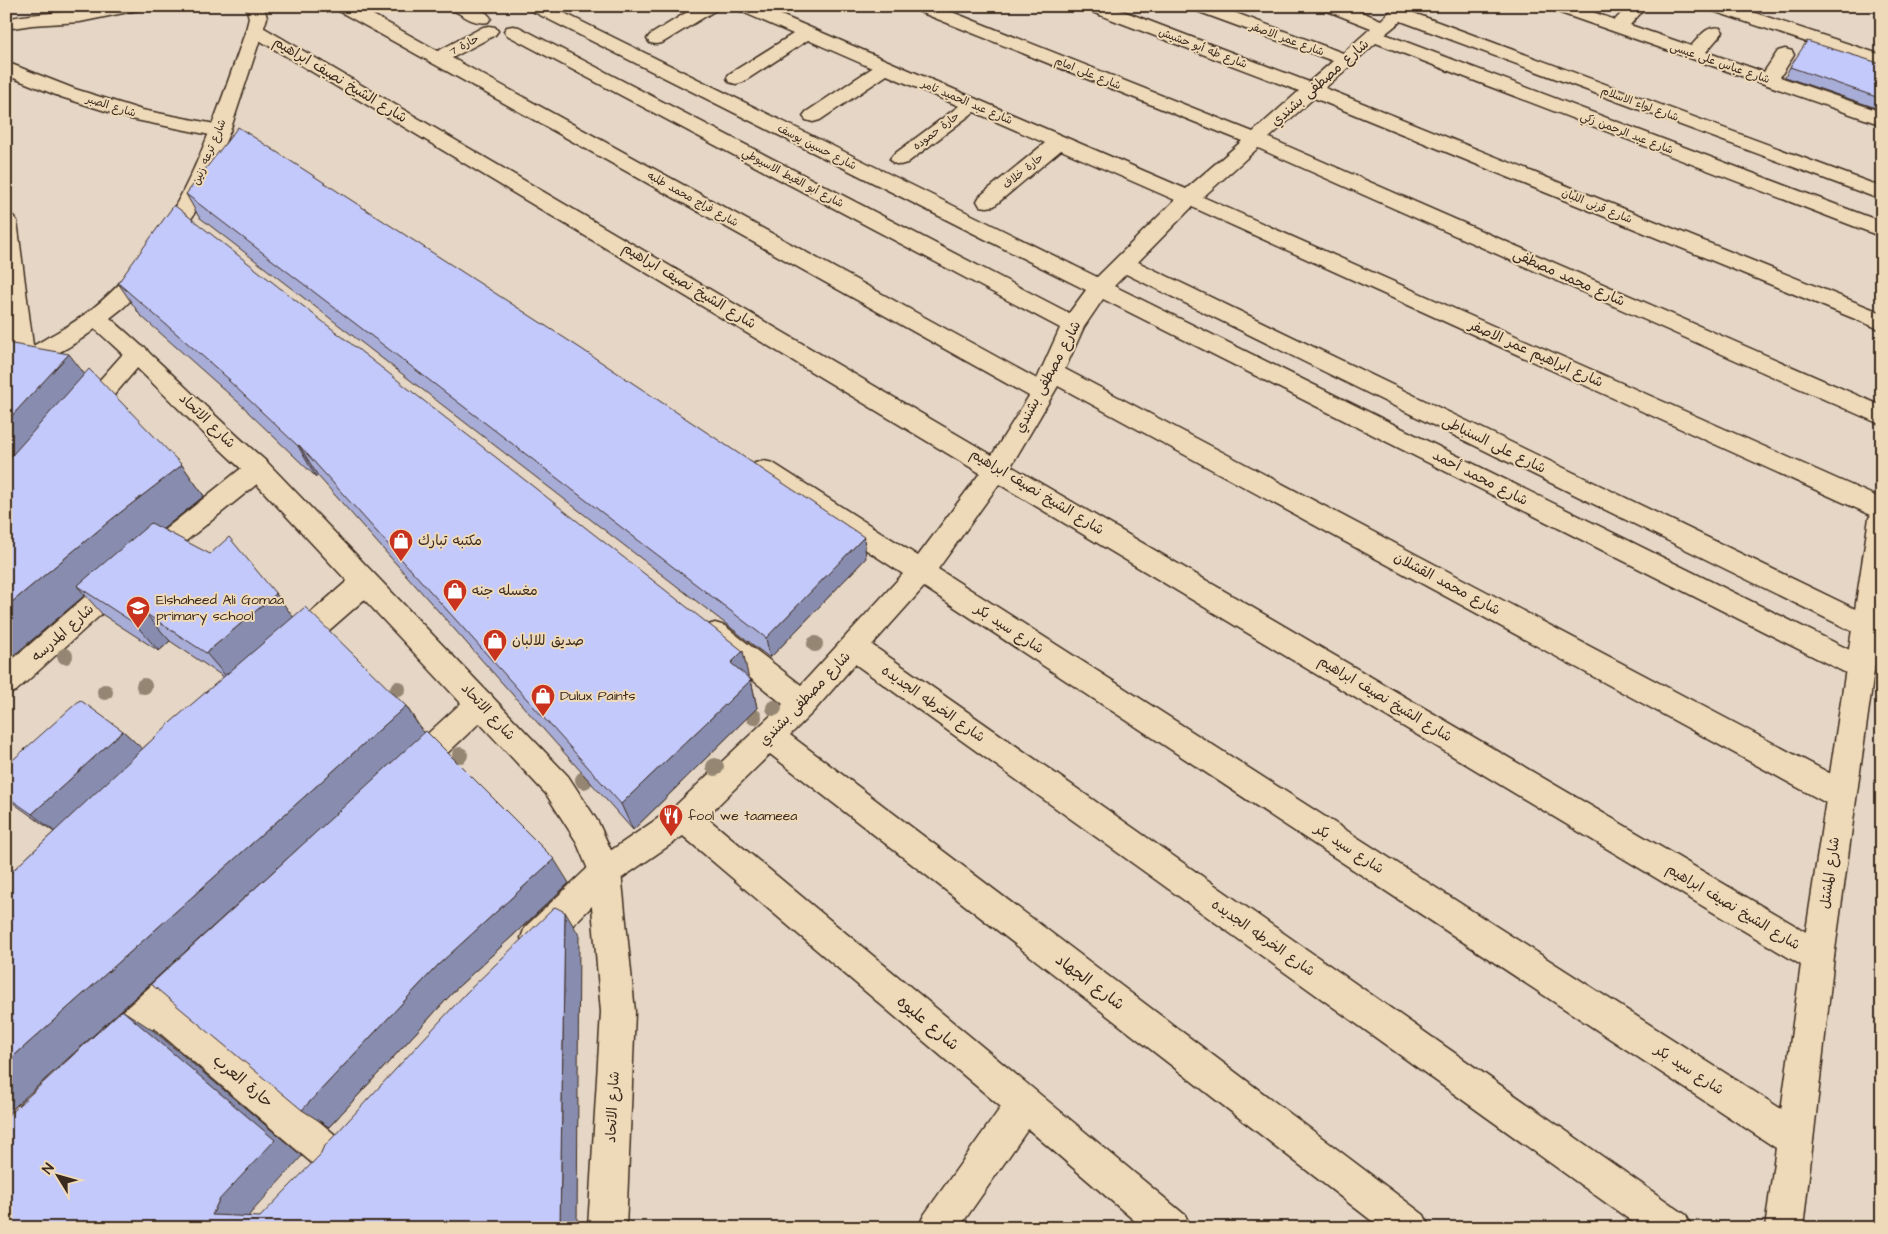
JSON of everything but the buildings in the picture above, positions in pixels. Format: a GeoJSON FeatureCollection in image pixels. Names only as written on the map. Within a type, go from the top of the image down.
{"type":"FeatureCollection","features":[{"type":"Feature","properties":{"kind":"street"},"geometry":{"type":"LineString","coordinates":[[6,24],[43,18],[73,18],[132,6]]}},
{"type":"Feature","properties":{"kind":"street","name":"شارع فراج محمد طلبه"},"geometry":{"type":"LineString","coordinates":[[343,6],[1048,383]]}},
{"type":"Feature","properties":{"kind":"street","name":"حارة 7"},"geometry":{"type":"LineString","coordinates":[[439,58],[486,25],[459,6]]}},
{"type":"Feature","properties":{"kind":"street","name":"شارع حسين يوسف"},"geometry":{"type":"LineString","coordinates":[[536,6],[1099,288]]}},
{"type":"Feature","properties":{"kind":"street"},"geometry":{"type":"LineString","coordinates":[[656,39],[710,6]]}},
{"type":"Feature","properties":{"kind":"street","name":"شارع عبد الحميد تامر"},"geometry":{"type":"LineString","coordinates":[[744,6],[1189,198]]}},
{"type":"Feature","properties":{"kind":"street","name":"شارع على امام"},"geometry":{"type":"LineString","coordinates":[[921,6],[1256,140]]}},
{"type":"Feature","properties":{"kind":"street","name":"شارع طه أبو حشيش"},"geometry":{"type":"LineString","coordinates":[[1093,6],[1312,90]]}},
{"type":"Feature","properties":{"kind":"street","name":"شارع عمر الاصفر"},"geometry":{"type":"LineString","coordinates":[[1200,6],[1346,60]]}},
{"type":"Feature","properties":{"kind":"street"},"geometry":{"type":"LineString","coordinates":[[1331,6],[1391,21]]}},
{"type":"Feature","properties":{"kind":"street","name":"شارع عباس على عيسى"},"geometry":{"type":"LineString","coordinates":[[1558,6],[1882,119]]}},
{"type":"Feature","properties":{"kind":"street"},"geometry":{"type":"LineString","coordinates":[[1619,28],[1638,6]]}},
{"type":"Feature","properties":{"kind":"street"},"geometry":{"type":"LineString","coordinates":[[1716,6],[1882,61]]}},
{"type":"Feature","properties":{"kind":"street","name":"شارع ترعه زنين"},"geometry":{"type":"LineString","coordinates":[[14,362],[74,333],[96,318],[133,285],[190,222],[255,18]]}},
{"type":"Feature","properties":{"kind":"street","name":"شارع الشيخ نصيف ابراهيم"},"geometry":{"type":"LineString","coordinates":[[255,18],[997,468],[1818,957]]}},
{"type":"Feature","properties":{"kind":"street","name":"شارع مصطفى بشندي"},"geometry":{"type":"LineString","coordinates":[[514,960],[605,872],[684,818],[803,703],[921,572],[997,468],[1048,383],[1073,325],[1099,288],[1189,198],[1391,21]]}},
{"type":"Feature","properties":{"kind":"street","name":"شارع لواء الاسلام"},"geometry":{"type":"LineString","coordinates":[[1391,21],[1882,194]]}},
{"type":"Feature","properties":{"kind":"street","name":"شارع عبد الرحمن زكي"},"geometry":{"type":"LineString","coordinates":[[1391,21],[1882,230]]}},
{"type":"Feature","properties":{"kind":"street","name":"شارع أبو الغيط الاسيوطي"},"geometry":{"type":"LineString","coordinates":[[513,31],[1073,325]]}},
{"type":"Feature","properties":{"kind":"street"},"geometry":{"type":"LineString","coordinates":[[1694,54],[1714,32]]}},
{"type":"Feature","properties":{"kind":"street"},"geometry":{"type":"LineString","coordinates":[[736,78],[807,34]]}},
{"type":"Feature","properties":{"kind":"street"},"geometry":{"type":"LineString","coordinates":[[1768,80],[1785,55]]}},
{"type":"Feature","properties":{"kind":"street"},"geometry":{"type":"LineString","coordinates":[[814,116],[886,67]]}},
{"type":"Feature","properties":{"kind":"street","name":"شارع الصبر"},"geometry":{"type":"LineString","coordinates":[[6,68],[68,93],[138,115],[221,126]]}},
{"type":"Feature","properties":{"kind":"street","name":"شارع قرنى اللبان"},"geometry":{"type":"LineString","coordinates":[[1312,90],[1882,322]]}},
{"type":"Feature","properties":{"kind":"street","name":"حارة حموده"},"geometry":{"type":"LineString","coordinates":[[900,159],[973,104]]}},
{"type":"Feature","properties":{"kind":"street"},"geometry":{"type":"LineString","coordinates":[[221,126],[247,138]]}},
{"type":"Feature","properties":{"kind":"street","name":"شارع محمد مصطفى"},"geometry":{"type":"LineString","coordinates":[[1256,140],[1882,416]]}},
{"type":"Feature","properties":{"kind":"street","name":"حارة خلاف"},"geometry":{"type":"LineString","coordinates":[[987,201],[1059,142]]}},
{"type":"Feature","properties":{"kind":"street","name":"شارع ابراهيم عمر الاصفر"},"geometry":{"type":"LineString","coordinates":[[1189,198],[1882,510]]}},
{"type":"Feature","properties":{"kind":"street"},"geometry":{"type":"LineString","coordinates":[[6,221],[14,362],[17,378],[6,390]]}},
{"type":"Feature","properties":{"kind":"street","name":"شارع على السنباطى"},"geometry":{"type":"LineString","coordinates":[[1122,263],[1866,627]]}},
{"type":"Feature","properties":{"kind":"street","name":"شارع محمد أحمد"},"geometry":{"type":"LineString","coordinates":[[1099,288],[1860,668]]}},
{"type":"Feature","properties":{"kind":"street","name":"شارع الاتحاد"},"geometry":{"type":"LineString","coordinates":[[96,318],[137,353],[216,432],[258,469],[557,785],[587,832],[605,872],[618,1012],[607,1228]]}},
{"type":"Feature","properties":{"kind":"street"},"geometry":{"type":"LineString","coordinates":[[69,432],[137,353]]}},
{"type":"Feature","properties":{"kind":"street","name":"شارع محمد القشلان"},"geometry":{"type":"LineString","coordinates":[[1048,383],[1842,795]]}},
{"type":"Feature","properties":{"kind":"street","name":"شارع سيد بكر"},"geometry":{"type":"LineString","coordinates":[[746,459],[1794,1138]]}},
{"type":"Feature","properties":{"kind":"street","name":"شارع المدرسه"},"geometry":{"type":"LineString","coordinates":[[6,683],[147,558],[258,469]]}},
{"type":"Feature","properties":{"kind":"street","name":"شارع المشتل"},"geometry":{"type":"LineString","coordinates":[[1784,1228],[1818,957],[1882,518]]}},
{"type":"Feature","properties":{"kind":"street"},"geometry":{"type":"LineString","coordinates":[[275,661],[364,583]]}},
{"type":"Feature","properties":{"kind":"street"},"geometry":{"type":"LineString","coordinates":[[700,623],[803,703]]}},
{"type":"Feature","properties":{"kind":"street","name":"شارع الخرطه الجديده"},"geometry":{"type":"LineString","coordinates":[[854,648],[1673,1228]]}},
{"type":"Feature","properties":{"kind":"street"},"geometry":{"type":"LineString","coordinates":[[386,791],[481,703]]}},
{"type":"Feature","properties":{"kind":"street","name":"شارع الجهاد"},"geometry":{"type":"LineString","coordinates":[[769,736],[1411,1228]]}},
{"type":"Feature","properties":{"kind":"street","name":"شارع عليوه"},"geometry":{"type":"LineString","coordinates":[[684,818],[1172,1228]]}},
{"type":"Feature","properties":{"kind":"street"},"geometry":{"type":"LineString","coordinates":[[91,1064],[212,952]]}},
{"type":"Feature","properties":{"kind":"street","name":"حارة العرب"},"geometry":{"type":"LineString","coordinates":[[154,1006],[332,1155]]}},
{"type":"Feature","properties":{"kind":"street"},"geometry":{"type":"LineString","coordinates":[[937,1228],[1024,1104]]}},
{"type":"Feature","properties":{"kind":"place","name":"مكتبه تبارك"},"geometry":{"type":"Point","coordinates":[401,562]}},
{"type":"Feature","properties":{"kind":"place","name":"مغسله جنه"},"geometry":{"type":"Point","coordinates":[455,612]}},
{"type":"Feature","properties":{"kind":"place","name":"Elshaheed Ali Gomaa primary school"},"geometry":{"type":"Point","coordinates":[138,629]}},
{"type":"Feature","properties":{"kind":"place","name":"صديق للالبان"},"geometry":{"type":"Point","coordinates":[495,662]}},
{"type":"Feature","properties":{"kind":"place","name":"Dulux Paints"},"geometry":{"type":"Point","coordinates":[543,717]}},
{"type":"Feature","properties":{"kind":"place","name":"fool we taameea"},"geometry":{"type":"Point","coordinates":[671,837]}}]}
